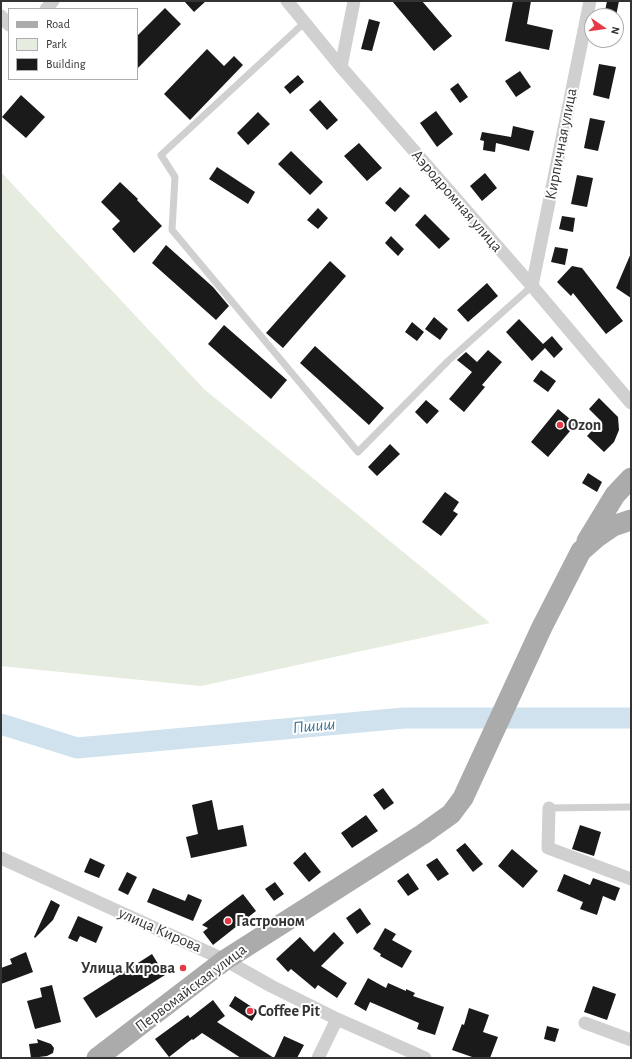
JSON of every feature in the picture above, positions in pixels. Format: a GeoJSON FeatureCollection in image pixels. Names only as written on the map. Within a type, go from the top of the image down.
{"type":"FeatureCollection","features":[{"type":"Feature","properties":{"kind":"main road"},"geometry":{"type":"LineString","coordinates":[[581,551],[615,495],[631,478]]}},
{"type":"Feature","properties":{"kind":"main road"},"geometry":{"type":"LineString","coordinates":[[581,551],[613,526],[631,520]]}},
{"type":"Feature","properties":{"kind":"main road","name":"Первомайская улица"},"geometry":{"type":"LineString","coordinates":[[97,1058],[225,960],[424,834],[451,814],[463,798],[542,627],[581,551]]}},
{"type":"Feature","properties":{"kind":"street","name":"Аэродромная улица"},"geometry":{"type":"LineString","coordinates":[[287,1],[341,67],[532,286],[630,404]]}},
{"type":"Feature","properties":{"kind":"street"},"geometry":{"type":"LineString","coordinates":[[341,67],[354,1]]}},
{"type":"Feature","properties":{"kind":"street","name":"Кирпичная улица"},"geometry":{"type":"LineString","coordinates":[[532,286],[590,1]]}},
{"type":"Feature","properties":{"kind":"street"},"geometry":{"type":"LineString","coordinates":[[1,16],[8,24]]}},
{"type":"Feature","properties":{"kind":"street"},"geometry":{"type":"LineString","coordinates":[[549,808],[548,848],[631,879]]}},
{"type":"Feature","properties":{"kind":"street","name":"улица Кирова"},"geometry":{"type":"LineString","coordinates":[[1,858],[225,960],[271,986],[336,1019],[425,1058]]}},
{"type":"Feature","properties":{"kind":"street"},"geometry":{"type":"LineString","coordinates":[[318,1058],[336,1019]]}},
{"type":"Feature","properties":{"kind":"street"},"geometry":{"type":"LineString","coordinates":[[585,1023],[631,1040]]}},
{"type":"Feature","properties":{"kind":"lane"},"geometry":{"type":"LineString","coordinates":[[305,22],[161,155],[175,177],[172,230],[358,452],[448,361],[532,286]]}},
{"type":"Feature","properties":{"kind":"lane"},"geometry":{"type":"LineString","coordinates":[[549,808],[631,807]]}},
{"type":"Feature","properties":{"kind":"green space"},"geometry":{"type":"Polygon","coordinates":[[[1,172],[204,389],[490,623],[201,686],[1,666],[1,172]]]}},
{"type":"Feature","properties":{"kind":"building"},"geometry":{"type":"Polygon","coordinates":[[[184,1],[206,1],[194,12],[184,1]]]}},
{"type":"Feature","properties":{"kind":"building"},"geometry":{"type":"Polygon","coordinates":[[[392,1],[422,1],[452,36],[434,51],[392,1]]]}},
{"type":"Feature","properties":{"kind":"building"},"geometry":{"type":"Polygon","coordinates":[[[513,1],[531,1],[527,24],[553,30],[549,50],[505,41],[513,1]]]}},
{"type":"Feature","properties":{"kind":"building"},"geometry":{"type":"Polygon","coordinates":[[[607,1],[619,1],[618,8],[606,8],[607,1]]]}},
{"type":"Feature","properties":{"kind":"building"},"geometry":{"type":"Polygon","coordinates":[[[165,8],[181,24],[138,68],[138,35],[165,8]]]}},
{"type":"Feature","properties":{"kind":"building"},"geometry":{"type":"Polygon","coordinates":[[[369,19],[380,22],[372,51],[361,49],[369,19]]]}},
{"type":"Feature","properties":{"kind":"building"},"geometry":{"type":"Polygon","coordinates":[[[207,49],[224,66],[234,56],[243,65],[190,120],[164,94],[207,49]]]}},
{"type":"Feature","properties":{"kind":"building"},"geometry":{"type":"Polygon","coordinates":[[[599,64],[616,67],[609,99],[593,95],[599,64]]]}},
{"type":"Feature","properties":{"kind":"building"},"geometry":{"type":"Polygon","coordinates":[[[520,71],[531,87],[516,97],[505,81],[520,71]]]}},
{"type":"Feature","properties":{"kind":"building"},"geometry":{"type":"Polygon","coordinates":[[[298,75],[304,82],[290,94],[284,87],[298,75]]]}},
{"type":"Feature","properties":{"kind":"building"},"geometry":{"type":"Polygon","coordinates":[[[458,83],[468,97],[460,103],[450,89],[458,83]]]}},
{"type":"Feature","properties":{"kind":"building"},"geometry":{"type":"Polygon","coordinates":[[[21,95],[45,117],[26,138],[2,117],[21,95]]]}},
{"type":"Feature","properties":{"kind":"building"},"geometry":{"type":"Polygon","coordinates":[[[320,100],[338,120],[327,130],[309,110],[320,100]]]}},
{"type":"Feature","properties":{"kind":"building"},"geometry":{"type":"Polygon","coordinates":[[[436,111],[453,134],[437,147],[420,123],[436,111]]]}},
{"type":"Feature","properties":{"kind":"building"},"geometry":{"type":"Polygon","coordinates":[[[258,112],[270,124],[248,145],[237,133],[258,112]]]}},
{"type":"Feature","properties":{"kind":"building"},"geometry":{"type":"Polygon","coordinates":[[[590,118],[605,121],[598,151],[584,148],[590,118]]]}},
{"type":"Feature","properties":{"kind":"building"},"geometry":{"type":"Polygon","coordinates":[[[513,126],[534,131],[529,151],[496,143],[495,152],[483,150],[484,141],[480,140],[482,132],[511,137],[513,126]]]}},
{"type":"Feature","properties":{"kind":"building"},"geometry":{"type":"Polygon","coordinates":[[[359,143],[382,168],[367,181],[344,156],[359,143]]]}},
{"type":"Feature","properties":{"kind":"building"},"geometry":{"type":"Polygon","coordinates":[[[291,151],[323,182],[310,195],[278,164],[291,151]]]}},
{"type":"Feature","properties":{"kind":"building"},"geometry":{"type":"Polygon","coordinates":[[[217,167],[255,192],[248,204],[209,179],[217,167]]]}},
{"type":"Feature","properties":{"kind":"building"},"geometry":{"type":"Polygon","coordinates":[[[485,173],[497,188],[482,201],[470,186],[485,173]]]}},
{"type":"Feature","properties":{"kind":"building"},"geometry":{"type":"Polygon","coordinates":[[[577,175],[593,178],[587,207],[571,204],[577,175]]]}},
{"type":"Feature","properties":{"kind":"building"},"geometry":{"type":"Polygon","coordinates":[[[120,182],[138,199],[137,200],[162,226],[134,253],[112,229],[120,221],[101,202],[120,182]]]}},
{"type":"Feature","properties":{"kind":"building"},"geometry":{"type":"Polygon","coordinates":[[[400,187],[410,196],[395,212],[385,203],[400,187]]]}},
{"type":"Feature","properties":{"kind":"building"},"geometry":{"type":"Polygon","coordinates":[[[318,208],[328,218],[318,229],[307,220],[318,208]]]}},
{"type":"Feature","properties":{"kind":"building"},"geometry":{"type":"Polygon","coordinates":[[[425,214],[450,239],[439,249],[415,225],[425,214]]]}},
{"type":"Feature","properties":{"kind":"building"},"geometry":{"type":"Polygon","coordinates":[[[562,216],[575,218],[573,232],[559,229],[562,216]]]}},
{"type":"Feature","properties":{"kind":"building"},"geometry":{"type":"Polygon","coordinates":[[[391,236],[404,249],[398,256],[385,243],[391,236]]]}},
{"type":"Feature","properties":{"kind":"building"},"geometry":{"type":"Polygon","coordinates":[[[166,245],[213,287],[229,306],[216,320],[152,263],[166,245]]]}},
{"type":"Feature","properties":{"kind":"building"},"geometry":{"type":"Polygon","coordinates":[[[555,247],[568,249],[565,265],[551,262],[555,247]]]}},
{"type":"Feature","properties":{"kind":"building"},"geometry":{"type":"Polygon","coordinates":[[[631,253],[631,298],[616,288],[631,253]]]}},
{"type":"Feature","properties":{"kind":"building"},"geometry":{"type":"Polygon","coordinates":[[[330,261],[346,276],[283,348],[266,333],[330,261]]]}},
{"type":"Feature","properties":{"kind":"building"},"geometry":{"type":"Polygon","coordinates":[[[572,266],[582,268],[623,321],[606,334],[573,293],[571,296],[557,282],[572,266]]]}},
{"type":"Feature","properties":{"kind":"building"},"geometry":{"type":"Polygon","coordinates":[[[487,283],[498,296],[468,322],[457,310],[487,283]]]}},
{"type":"Feature","properties":{"kind":"building"},"geometry":{"type":"Polygon","coordinates":[[[434,317],[448,329],[440,340],[425,329],[434,317]]]}},
{"type":"Feature","properties":{"kind":"building"},"geometry":{"type":"Polygon","coordinates":[[[519,319],[543,344],[552,336],[563,349],[554,358],[545,348],[532,361],[506,332],[519,319]]]}},
{"type":"Feature","properties":{"kind":"building"},"geometry":{"type":"Polygon","coordinates":[[[412,322],[424,332],[417,341],[405,332],[412,322]]]}},
{"type":"Feature","properties":{"kind":"building"},"geometry":{"type":"Polygon","coordinates":[[[224,325],[287,380],[271,399],[208,344],[224,325]]]}},
{"type":"Feature","properties":{"kind":"building"},"geometry":{"type":"Polygon","coordinates":[[[315,346],[384,408],[369,425],[300,363],[315,346]]]}},
{"type":"Feature","properties":{"kind":"building"},"geometry":{"type":"Polygon","coordinates":[[[488,350],[502,362],[482,385],[485,387],[464,412],[449,399],[472,372],[457,360],[466,352],[477,362],[488,350]]]}},
{"type":"Feature","properties":{"kind":"building"},"geometry":{"type":"Polygon","coordinates":[[[541,370],[556,381],[548,392],[533,381],[541,370]]]}},
{"type":"Feature","properties":{"kind":"building"},"geometry":{"type":"Polygon","coordinates":[[[599,398],[618,417],[619,430],[614,442],[604,452],[587,436],[601,421],[589,409],[599,398]]]}},
{"type":"Feature","properties":{"kind":"building"},"geometry":{"type":"Polygon","coordinates":[[[426,400],[439,411],[427,424],[415,412],[426,400]]]}},
{"type":"Feature","properties":{"kind":"building"},"geometry":{"type":"Polygon","coordinates":[[[558,409],[576,424],[548,457],[531,442],[558,409]]]}},
{"type":"Feature","properties":{"kind":"building"},"geometry":{"type":"Polygon","coordinates":[[[390,444],[400,454],[377,476],[368,467],[390,444]]]}},
{"type":"Feature","properties":{"kind":"building"},"geometry":{"type":"Polygon","coordinates":[[[588,473],[602,482],[597,492],[582,483],[588,473]]]}},
{"type":"Feature","properties":{"kind":"building"},"geometry":{"type":"Polygon","coordinates":[[[445,492],[459,502],[453,511],[458,514],[441,536],[422,522],[445,492]]]}},
{"type":"Feature","properties":{"kind":"building"},"geometry":{"type":"Polygon","coordinates":[[[383,788],[394,803],[384,810],[373,795],[383,788]]]}},
{"type":"Feature","properties":{"kind":"building"},"geometry":{"type":"Polygon","coordinates":[[[212,800],[218,830],[243,825],[247,846],[191,858],[186,837],[198,834],[192,805],[212,800]]]}},
{"type":"Feature","properties":{"kind":"building"},"geometry":{"type":"Polygon","coordinates":[[[366,815],[378,831],[352,848],[341,833],[366,815]]]}},
{"type":"Feature","properties":{"kind":"building"},"geometry":{"type":"Polygon","coordinates":[[[580,825],[601,832],[594,856],[572,849],[580,825]]]}},
{"type":"Feature","properties":{"kind":"building"},"geometry":{"type":"Polygon","coordinates":[[[465,843],[483,864],[473,872],[456,850],[465,843]]]}},
{"type":"Feature","properties":{"kind":"building"},"geometry":{"type":"Polygon","coordinates":[[[512,849],[538,871],[523,888],[498,866],[512,849]]]}},
{"type":"Feature","properties":{"kind":"building"},"geometry":{"type":"Polygon","coordinates":[[[305,852],[321,872],[309,882],[293,863],[305,852]]]}},
{"type":"Feature","properties":{"kind":"building"},"geometry":{"type":"Polygon","coordinates":[[[90,858],[105,865],[99,878],[84,872],[90,858]]]}},
{"type":"Feature","properties":{"kind":"building"},"geometry":{"type":"Polygon","coordinates":[[[437,858],[449,874],[438,881],[426,865],[437,858]]]}},
{"type":"Feature","properties":{"kind":"building"},"geometry":{"type":"Polygon","coordinates":[[[127,872],[137,877],[128,895],[118,890],[127,872]]]}},
{"type":"Feature","properties":{"kind":"building"},"geometry":{"type":"Polygon","coordinates":[[[408,873],[419,889],[408,896],[397,881],[408,873]]]}},
{"type":"Feature","properties":{"kind":"building"},"geometry":{"type":"Polygon","coordinates":[[[564,874],[590,885],[593,878],[620,888],[615,901],[603,896],[597,915],[580,909],[583,902],[557,891],[564,874]]]}},
{"type":"Feature","properties":{"kind":"building"},"geometry":{"type":"Polygon","coordinates":[[[275,882],[284,894],[274,901],[265,889],[275,882]]]}},
{"type":"Feature","properties":{"kind":"building"},"geometry":{"type":"Polygon","coordinates":[[[153,888],[185,901],[188,894],[202,900],[193,921],[147,902],[153,888]]]}},
{"type":"Feature","properties":{"kind":"building","name":"Гастроном"},"geometry":{"type":"Polygon","coordinates":[[[243,894],[256,911],[213,945],[203,932],[208,928],[202,925],[243,894]]]}},
{"type":"Feature","properties":{"kind":"building"},"geometry":{"type":"Polygon","coordinates":[[[51,900],[60,905],[53,920],[35,938],[34,937],[51,900]]]}},
{"type":"Feature","properties":{"kind":"building"},"geometry":{"type":"Polygon","coordinates":[[[360,908],[371,924],[357,934],[346,918],[360,908]]]}},
{"type":"Feature","properties":{"kind":"building"},"geometry":{"type":"Polygon","coordinates":[[[78,916],[103,927],[96,943],[80,936],[77,942],[68,938],[78,916]]]}},
{"type":"Feature","properties":{"kind":"building"},"geometry":{"type":"Polygon","coordinates":[[[385,928],[396,934],[392,940],[412,951],[402,968],[380,956],[381,954],[373,949],[385,928]]]}},
{"type":"Feature","properties":{"kind":"building"},"geometry":{"type":"Polygon","coordinates":[[[334,932],[344,943],[321,966],[347,983],[337,998],[318,985],[315,989],[291,969],[288,972],[276,959],[300,937],[314,952],[334,932]]]}},
{"type":"Feature","properties":{"kind":"building"},"geometry":{"type":"Polygon","coordinates":[[[26,952],[33,972],[1,984],[1,968],[12,964],[10,959],[26,952]]]}},
{"type":"Feature","properties":{"kind":"building"},"geometry":{"type":"Polygon","coordinates":[[[152,954],[165,975],[96,1018],[83,998],[152,954]]]}},
{"type":"Feature","properties":{"kind":"building"},"geometry":{"type":"Polygon","coordinates":[[[368,978],[386,988],[388,983],[406,991],[406,989],[415,993],[413,996],[444,1007],[435,1035],[417,1029],[419,1023],[370,1002],[366,1011],[354,1004],[368,978]]]}},
{"type":"Feature","properties":{"kind":"building"},"geometry":{"type":"Polygon","coordinates":[[[52,985],[61,1022],[35,1029],[27,1001],[42,997],[40,988],[52,985]]]}},
{"type":"Feature","properties":{"kind":"building"},"geometry":{"type":"Polygon","coordinates":[[[593,986],[616,994],[607,1020],[584,1012],[593,986]]]}},
{"type":"Feature","properties":{"kind":"building"},"geometry":{"type":"Polygon","coordinates":[[[235,996],[258,1011],[252,1021],[229,1006],[235,996]]]}},
{"type":"Feature","properties":{"kind":"building"},"geometry":{"type":"Polygon","coordinates":[[[213,1000],[225,1016],[217,1022],[274,1058],[241,1058],[202,1033],[169,1057],[155,1039],[188,1015],[190,1018],[213,1000]]]}},
{"type":"Feature","properties":{"kind":"building"},"geometry":{"type":"Polygon","coordinates":[[[469,1008],[489,1015],[483,1032],[498,1037],[490,1058],[475,1058],[452,1050],[462,1024],[464,1025],[469,1008]]]}},
{"type":"Feature","properties":{"kind":"building"},"geometry":{"type":"Polygon","coordinates":[[[547,1026],[559,1029],[555,1042],[544,1039],[547,1026]]]}},
{"type":"Feature","properties":{"kind":"building"},"geometry":{"type":"Polygon","coordinates":[[[284,1036],[304,1045],[297,1058],[274,1058],[284,1036]]]}},
{"type":"Feature","properties":{"kind":"building"},"geometry":{"type":"Polygon","coordinates":[[[37,1039],[51,1044],[54,1048],[53,1053],[47,1056],[31,1058],[29,1044],[38,1043],[37,1039]]]}},
{"type":"Feature","properties":{"kind":"waterway","name":"Пшиш"},"geometry":{"type":"LineString","coordinates":[[1,724],[77,748],[404,718],[631,718]]}},
{"type":"Feature","properties":{"kind":"place","name":"Ozon"},"geometry":{"type":"Point","coordinates":[560,425]}},
{"type":"Feature","properties":{"kind":"place","name":"Гастроном"},"geometry":{"type":"Point","coordinates":[228,921]}},
{"type":"Feature","properties":{"kind":"place","name":"Улица Кирова"},"geometry":{"type":"Point","coordinates":[183,968]}},
{"type":"Feature","properties":{"kind":"place","name":"Coffee Pit"},"geometry":{"type":"Point","coordinates":[250,1011]}}]}
